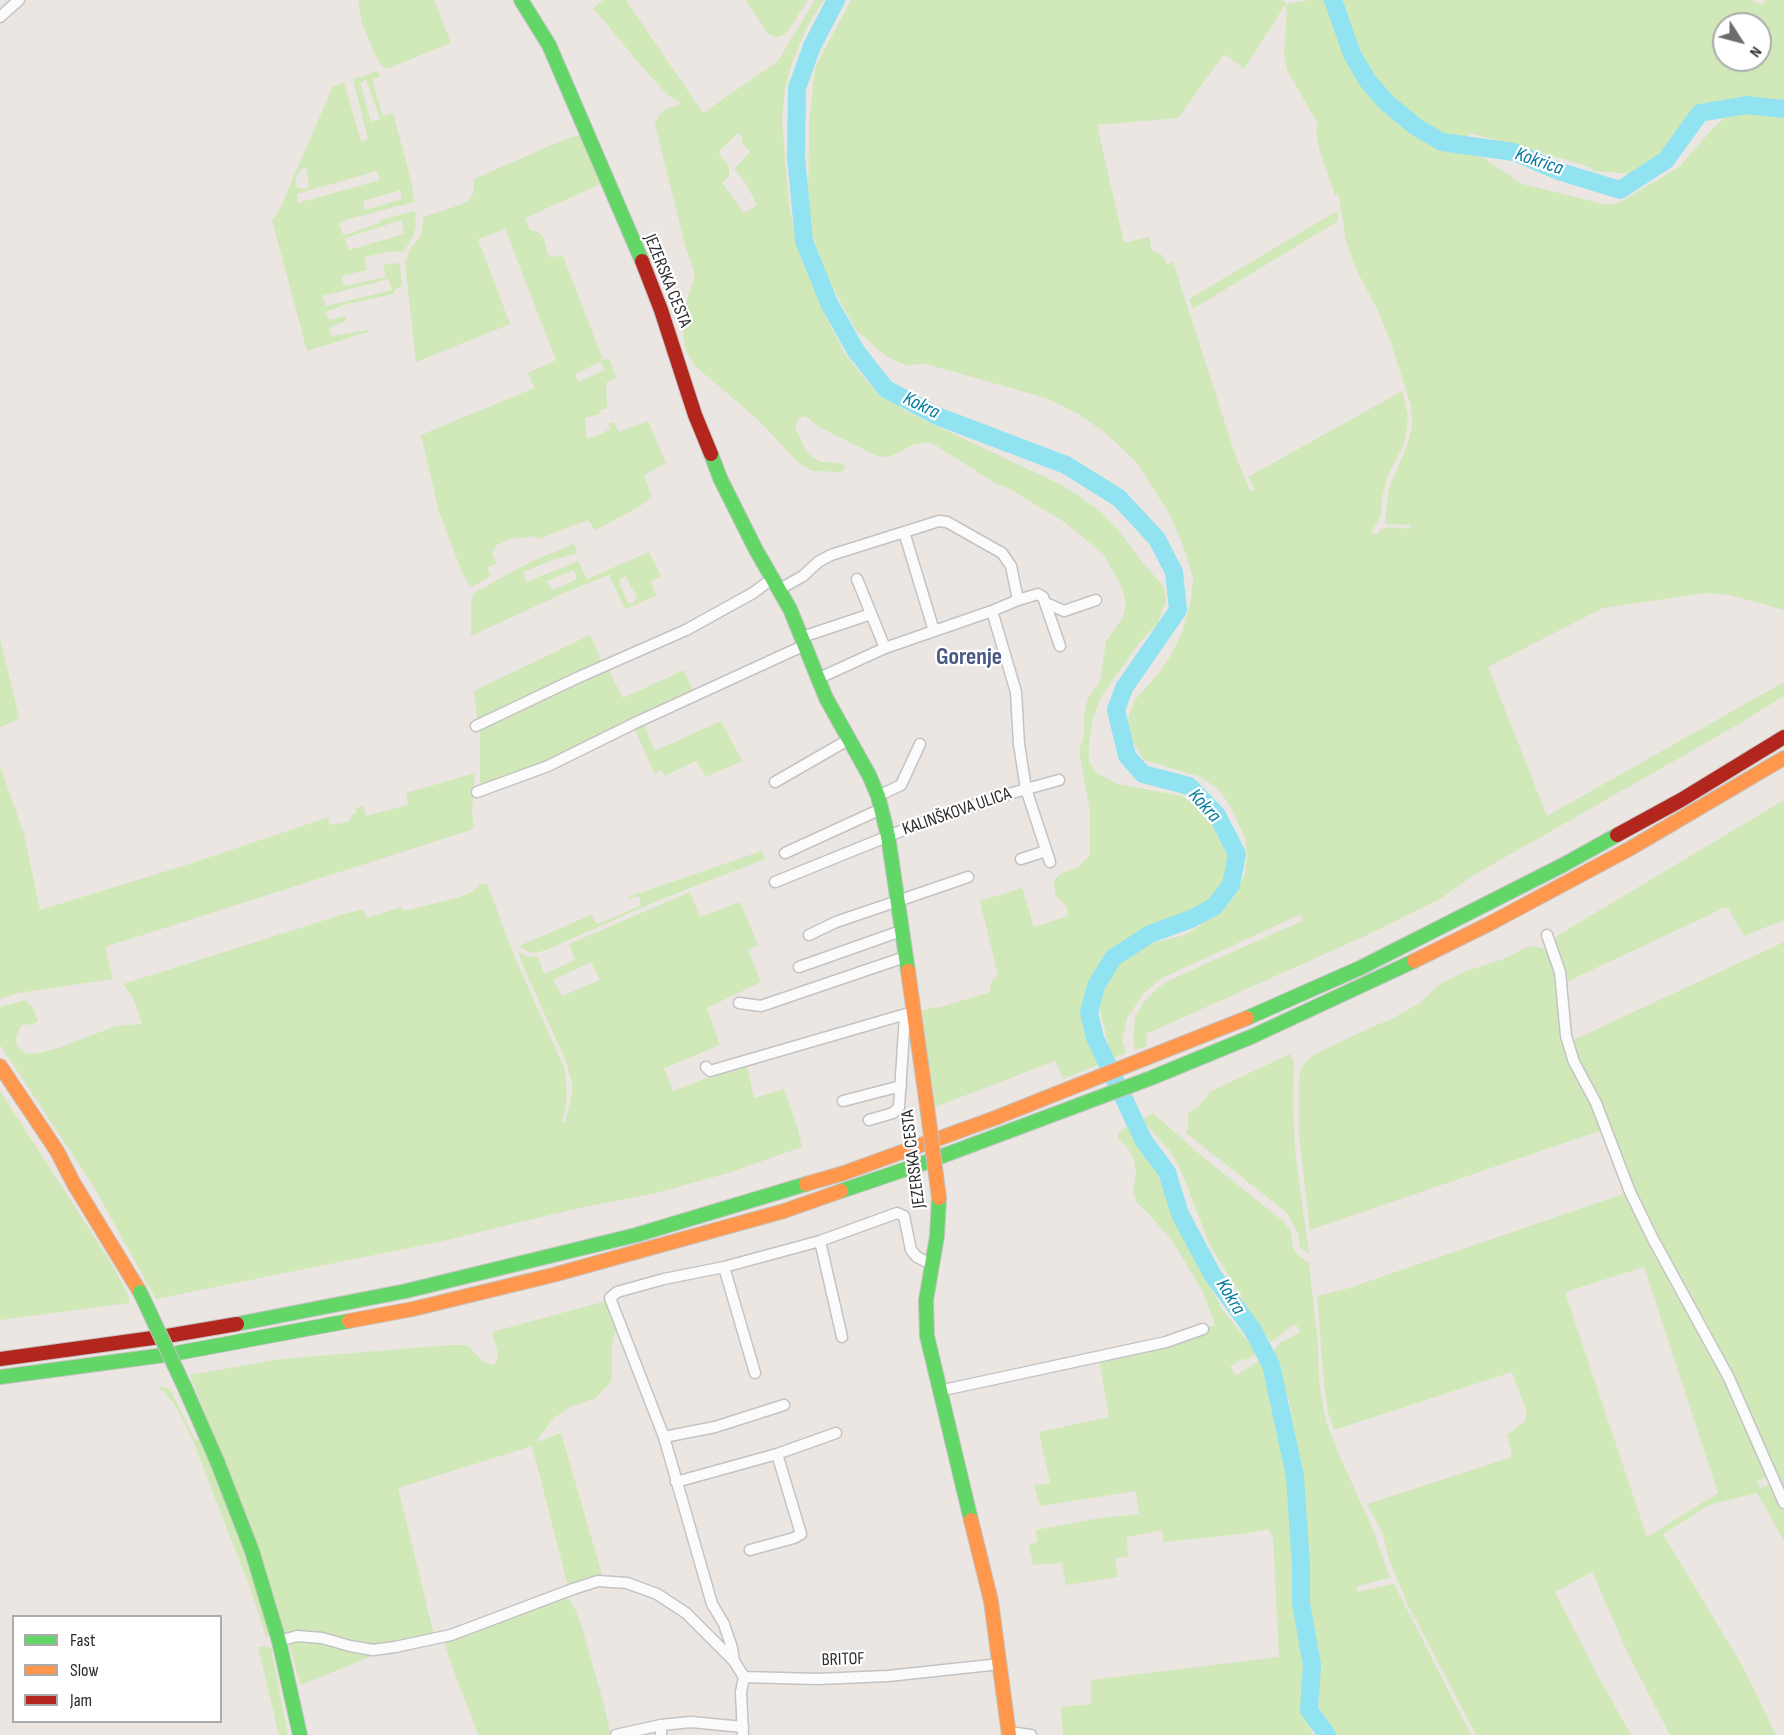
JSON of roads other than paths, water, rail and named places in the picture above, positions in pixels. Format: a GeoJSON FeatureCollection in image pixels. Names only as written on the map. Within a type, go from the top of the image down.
{"type":"FeatureCollection","features":[{"type":"Feature","properties":{"kind":"main road","name":"JEZERSKA CESTA"},"geometry":{"type":"LineString","coordinates":[[521,0],[549,45],[639,257],[661,310],[695,415],[720,478],[751,542],[777,584],[803,641],[817,679],[880,803],[888,836],[905,957],[909,1014],[927,1106],[939,1198],[937,1236],[926,1300],[927,1336],[939,1391]]}},
{"type":"Feature","properties":{"kind":"main road"},"geometry":{"type":"LineString","coordinates":[[0,1359],[167,1336],[406,1291],[636,1235],[844,1173],[1074,1088],[1283,1003],[1360,968],[1563,865],[1671,805],[1784,737]]}},
{"type":"Feature","properties":{"kind":"main road"},"geometry":{"type":"LineString","coordinates":[[0,1377],[172,1354],[290,1334],[413,1309],[684,1240],[784,1211],[921,1164],[1081,1106],[1301,1015],[1488,924],[1631,848],[1784,758]]}},
{"type":"Feature","properties":{"kind":"main road"},"geometry":{"type":"LineString","coordinates":[[0,1066],[57,1150],[74,1184],[140,1292],[218,1461],[252,1551],[279,1641],[300,1735]]}},
{"type":"Feature","properties":{"kind":"main road"},"geometry":{"type":"LineString","coordinates":[[939,1391],[991,1601],[1009,1734]]}},
{"type":"Feature","properties":{"kind":"street"},"geometry":{"type":"LineString","coordinates":[[0,16],[19,0]]}},
{"type":"Feature","properties":{"kind":"street"},"geometry":{"type":"LineString","coordinates":[[476,726],[686,630],[753,593],[803,576],[818,562],[831,555],[939,521],[947,522],[1002,553],[1011,566],[1018,600]]}},
{"type":"Feature","properties":{"kind":"street"},"geometry":{"type":"LineString","coordinates":[[904,532],[934,631]]}},
{"type":"Feature","properties":{"kind":"street"},"geometry":{"type":"LineString","coordinates":[[857,579],[885,648]]}},
{"type":"Feature","properties":{"kind":"street"},"geometry":{"type":"LineString","coordinates":[[817,679],[885,648],[1038,594],[1046,603],[1060,646]]}},
{"type":"Feature","properties":{"kind":"street"},"geometry":{"type":"LineString","coordinates":[[1046,603],[1064,611],[1096,600]]}},
{"type":"Feature","properties":{"kind":"street","name":"KALINŠKOVA ULICA"},"geometry":{"type":"LineString","coordinates":[[992,611],[1016,692],[1019,744],[1026,789],[1050,862]]}},
{"type":"Feature","properties":{"kind":"street"},"geometry":{"type":"LineString","coordinates":[[477,792],[548,766],[803,641],[871,614]]}},
{"type":"Feature","properties":{"kind":"street"},"geometry":{"type":"LineString","coordinates":[[775,782],[848,740]]}},
{"type":"Feature","properties":{"kind":"street"},"geometry":{"type":"LineString","coordinates":[[785,853],[880,803],[900,785],[920,744]]}},
{"type":"Feature","properties":{"kind":"street","name":"KALINŠKOVA ULICA"},"geometry":{"type":"LineString","coordinates":[[888,836],[1059,780]]}},
{"type":"Feature","properties":{"kind":"street"},"geometry":{"type":"LineString","coordinates":[[775,882],[888,836]]}},
{"type":"Feature","properties":{"kind":"street"},"geometry":{"type":"LineString","coordinates":[[1021,859],[1046,850]]}},
{"type":"Feature","properties":{"kind":"street"},"geometry":{"type":"LineString","coordinates":[[810,935],[836,922],[968,877]]}},
{"type":"Feature","properties":{"kind":"street"},"geometry":{"type":"LineString","coordinates":[[799,967],[901,931]]}},
{"type":"Feature","properties":{"kind":"street"},"geometry":{"type":"LineString","coordinates":[[1547,935],[1560,972],[1566,1036],[1574,1062],[1596,1103],[1630,1192],[1729,1378],[1784,1503]]}},
{"type":"Feature","properties":{"kind":"street"},"geometry":{"type":"LineString","coordinates":[[739,1003],[761,1006],[905,957]]}},
{"type":"Feature","properties":{"kind":"street"},"geometry":{"type":"LineString","coordinates":[[706,1067],[710,1071],[909,1014],[899,1107],[893,1113],[869,1120]]}},
{"type":"Feature","properties":{"kind":"street","name":"JEZERSKA CESTA"},"geometry":{"type":"LineString","coordinates":[[843,1101],[901,1086]]}},
{"type":"Feature","properties":{"kind":"street"},"geometry":{"type":"LineString","coordinates":[[734,1661],[724,1624],[712,1604],[705,1583],[664,1437],[610,1298],[617,1292],[664,1279],[724,1267],[820,1241],[897,1213],[904,1216],[911,1250],[917,1257],[931,1264]]}},
{"type":"Feature","properties":{"kind":"street"},"geometry":{"type":"LineString","coordinates":[[820,1241],[842,1337]]}},
{"type":"Feature","properties":{"kind":"street"},"geometry":{"type":"LineString","coordinates":[[724,1267],[755,1372]]}},
{"type":"Feature","properties":{"kind":"street"},"geometry":{"type":"LineString","coordinates":[[939,1391],[1166,1342],[1203,1329]]}},
{"type":"Feature","properties":{"kind":"street"},"geometry":{"type":"LineString","coordinates":[[664,1437],[715,1427],[784,1406]]}},
{"type":"Feature","properties":{"kind":"street"},"geometry":{"type":"LineString","coordinates":[[676,1482],[777,1454],[836,1433]]}},
{"type":"Feature","properties":{"kind":"street"},"geometry":{"type":"LineString","coordinates":[[750,1550],[801,1534],[777,1454]]}},
{"type":"Feature","properties":{"kind":"street"},"geometry":{"type":"LineString","coordinates":[[279,1641],[297,1636],[322,1638],[373,1650],[395,1647],[450,1635],[598,1581],[627,1583],[657,1594],[686,1613],[734,1661],[744,1677],[741,1692],[743,1731],[691,1722],[661,1730],[616,1735]]}},
{"type":"Feature","properties":{"kind":"street","name":"BRITOF"},"geometry":{"type":"LineString","coordinates":[[744,1677],[817,1679],[888,1676],[1000,1664]]}},
{"type":"Feature","properties":{"kind":"street"},"geometry":{"type":"LineString","coordinates":[[1009,1734],[1031,1735]]}},
{"type":"Feature","properties":{"kind":"waterway","name":"Kokra"},"geometry":{"type":"LineString","coordinates":[[836,0],[812,46],[797,88],[796,157],[804,241],[829,303],[856,351],[886,389],[937,416],[1066,465],[1119,498],[1157,539],[1174,572],[1178,610],[1124,688],[1116,710],[1127,756],[1143,774],[1189,786],[1217,815],[1237,854],[1231,885],[1214,907],[1191,919],[1150,934],[1113,958],[1096,986],[1089,1013],[1095,1038],[1144,1141],[1167,1172],[1180,1214],[1212,1274],[1252,1329],[1271,1365],[1295,1476],[1301,1603],[1312,1665],[1309,1710],[1327,1735]]}},
{"type":"Feature","properties":{"kind":"waterway","name":"Kokrica"},"geometry":{"type":"LineString","coordinates":[[1333,0],[1352,54],[1367,80],[1386,102],[1416,127],[1442,142],[1514,152],[1561,172],[1620,190],[1666,160],[1700,113],[1746,105],[1784,109]]}},
{"type":"Feature","properties":{"kind":"district","name":"Gorenje"},"geometry":{"type":"Point","coordinates":[969,658]}}]}
